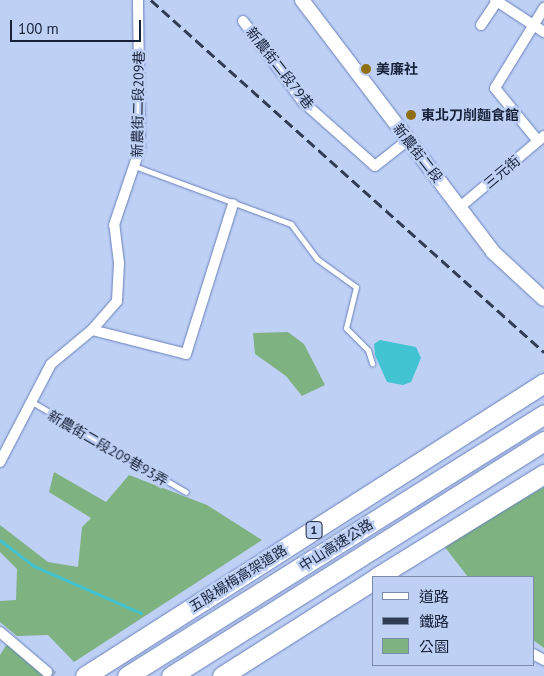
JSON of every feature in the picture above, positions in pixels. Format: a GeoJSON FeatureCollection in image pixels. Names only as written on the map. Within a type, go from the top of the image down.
{"type":"FeatureCollection","features":[{"type":"Feature","properties":{"kind":"highway","name":"五股楊梅高架道路"},"geometry":{"type":"LineString","coordinates":[[85,676],[544,383]]}},
{"type":"Feature","properties":{"kind":"highway","name":"中山高速公路"},"geometry":{"type":"LineString","coordinates":[[127,676],[544,414]]}},
{"type":"Feature","properties":{"kind":"highway","name":"中山高速公路"},"geometry":{"type":"LineString","coordinates":[[171,676],[544,441]]}},
{"type":"Feature","properties":{"kind":"highway"},"geometry":{"type":"LineString","coordinates":[[379,576],[544,474]]}},
{"type":"Feature","properties":{"kind":"highway"},"geometry":{"type":"LineString","coordinates":[[222,676],[372,581]]}},
{"type":"Feature","properties":{"kind":"street","name":"新農街二段209巷"},"geometry":{"type":"LineString","coordinates":[[1,458],[60,353],[92,330],[116,301],[119,263],[114,225],[137,167],[141,120],[138,0]]}},
{"type":"Feature","properties":{"kind":"street","name":"新農街二段"},"geometry":{"type":"LineString","coordinates":[[302,0],[493,252],[544,299]]}},
{"type":"Feature","properties":{"kind":"street"},"geometry":{"type":"LineString","coordinates":[[481,25],[497,1],[544,32]]}},
{"type":"Feature","properties":{"kind":"street"},"geometry":{"type":"LineString","coordinates":[[541,138],[496,88],[544,8]]}},
{"type":"Feature","properties":{"kind":"street","name":"新農街二段79巷"},"geometry":{"type":"LineString","coordinates":[[244,22],[303,102],[375,166],[408,140]]}},
{"type":"Feature","properties":{"kind":"street","name":"三元街"},"geometry":{"type":"LineString","coordinates":[[460,207],[541,138]]}},
{"type":"Feature","properties":{"kind":"street"},"geometry":{"type":"LineString","coordinates":[[92,330],[186,354],[232,204]]}},
{"type":"Feature","properties":{"kind":"street"},"geometry":{"type":"LineString","coordinates":[[0,632],[47,672]]}},
{"type":"Feature","properties":{"kind":"lane"},"geometry":{"type":"LineString","coordinates":[[137,167],[232,204],[291,224],[317,259],[356,287],[346,328],[368,350],[372,362]]}},
{"type":"Feature","properties":{"kind":"lane","name":"新農街二段209巷93弄"},"geometry":{"type":"LineString","coordinates":[[32,402],[186,492]]}},
{"type":"Feature","properties":{"kind":"green space"},"geometry":{"type":"Polygon","coordinates":[[[288,332],[304,344],[325,385],[302,396],[286,376],[255,354],[253,333],[288,332]]]}},
{"type":"Feature","properties":{"kind":"green space"},"geometry":{"type":"Polygon","coordinates":[[[54,472],[106,502],[129,475],[207,505],[262,540],[74,662],[48,635],[17,636],[0,622],[0,601],[16,600],[17,569],[0,552],[0,525],[48,562],[78,567],[82,527],[91,518],[49,492],[54,472]]]}},
{"type":"Feature","properties":{"kind":"green space"},"geometry":{"type":"Polygon","coordinates":[[[544,487],[544,648],[534,641],[534,576],[467,576],[444,546],[544,487]]]}},
{"type":"Feature","properties":{"kind":"green space"},"geometry":{"type":"Polygon","coordinates":[[[7,644],[43,676],[0,676],[0,655],[7,644]]]}},
{"type":"Feature","properties":{"kind":"shaded area"},"geometry":{"type":"Polygon","coordinates":[[[380,340],[416,347],[421,358],[411,382],[403,385],[387,382],[375,355],[374,344],[380,340]]]}},
{"type":"Feature","properties":{"kind":"waterway"},"geometry":{"type":"LineString","coordinates":[[0,540],[34,566],[141,613]]}},
{"type":"Feature","properties":{"kind":"tunnel"},"geometry":{"type":"LineString","coordinates":[[47,672],[54,676]]}},
{"type":"Feature","properties":{"kind":"railway"},"geometry":{"type":"LineString","coordinates":[[151,0],[544,352]]}},
{"type":"Feature","properties":{"kind":"place","name":"美廉社"},"geometry":{"type":"Point","coordinates":[366,69]}},
{"type":"Feature","properties":{"kind":"place","name":"東北刀削麵食館"},"geometry":{"type":"Point","coordinates":[411,115]}}]}
